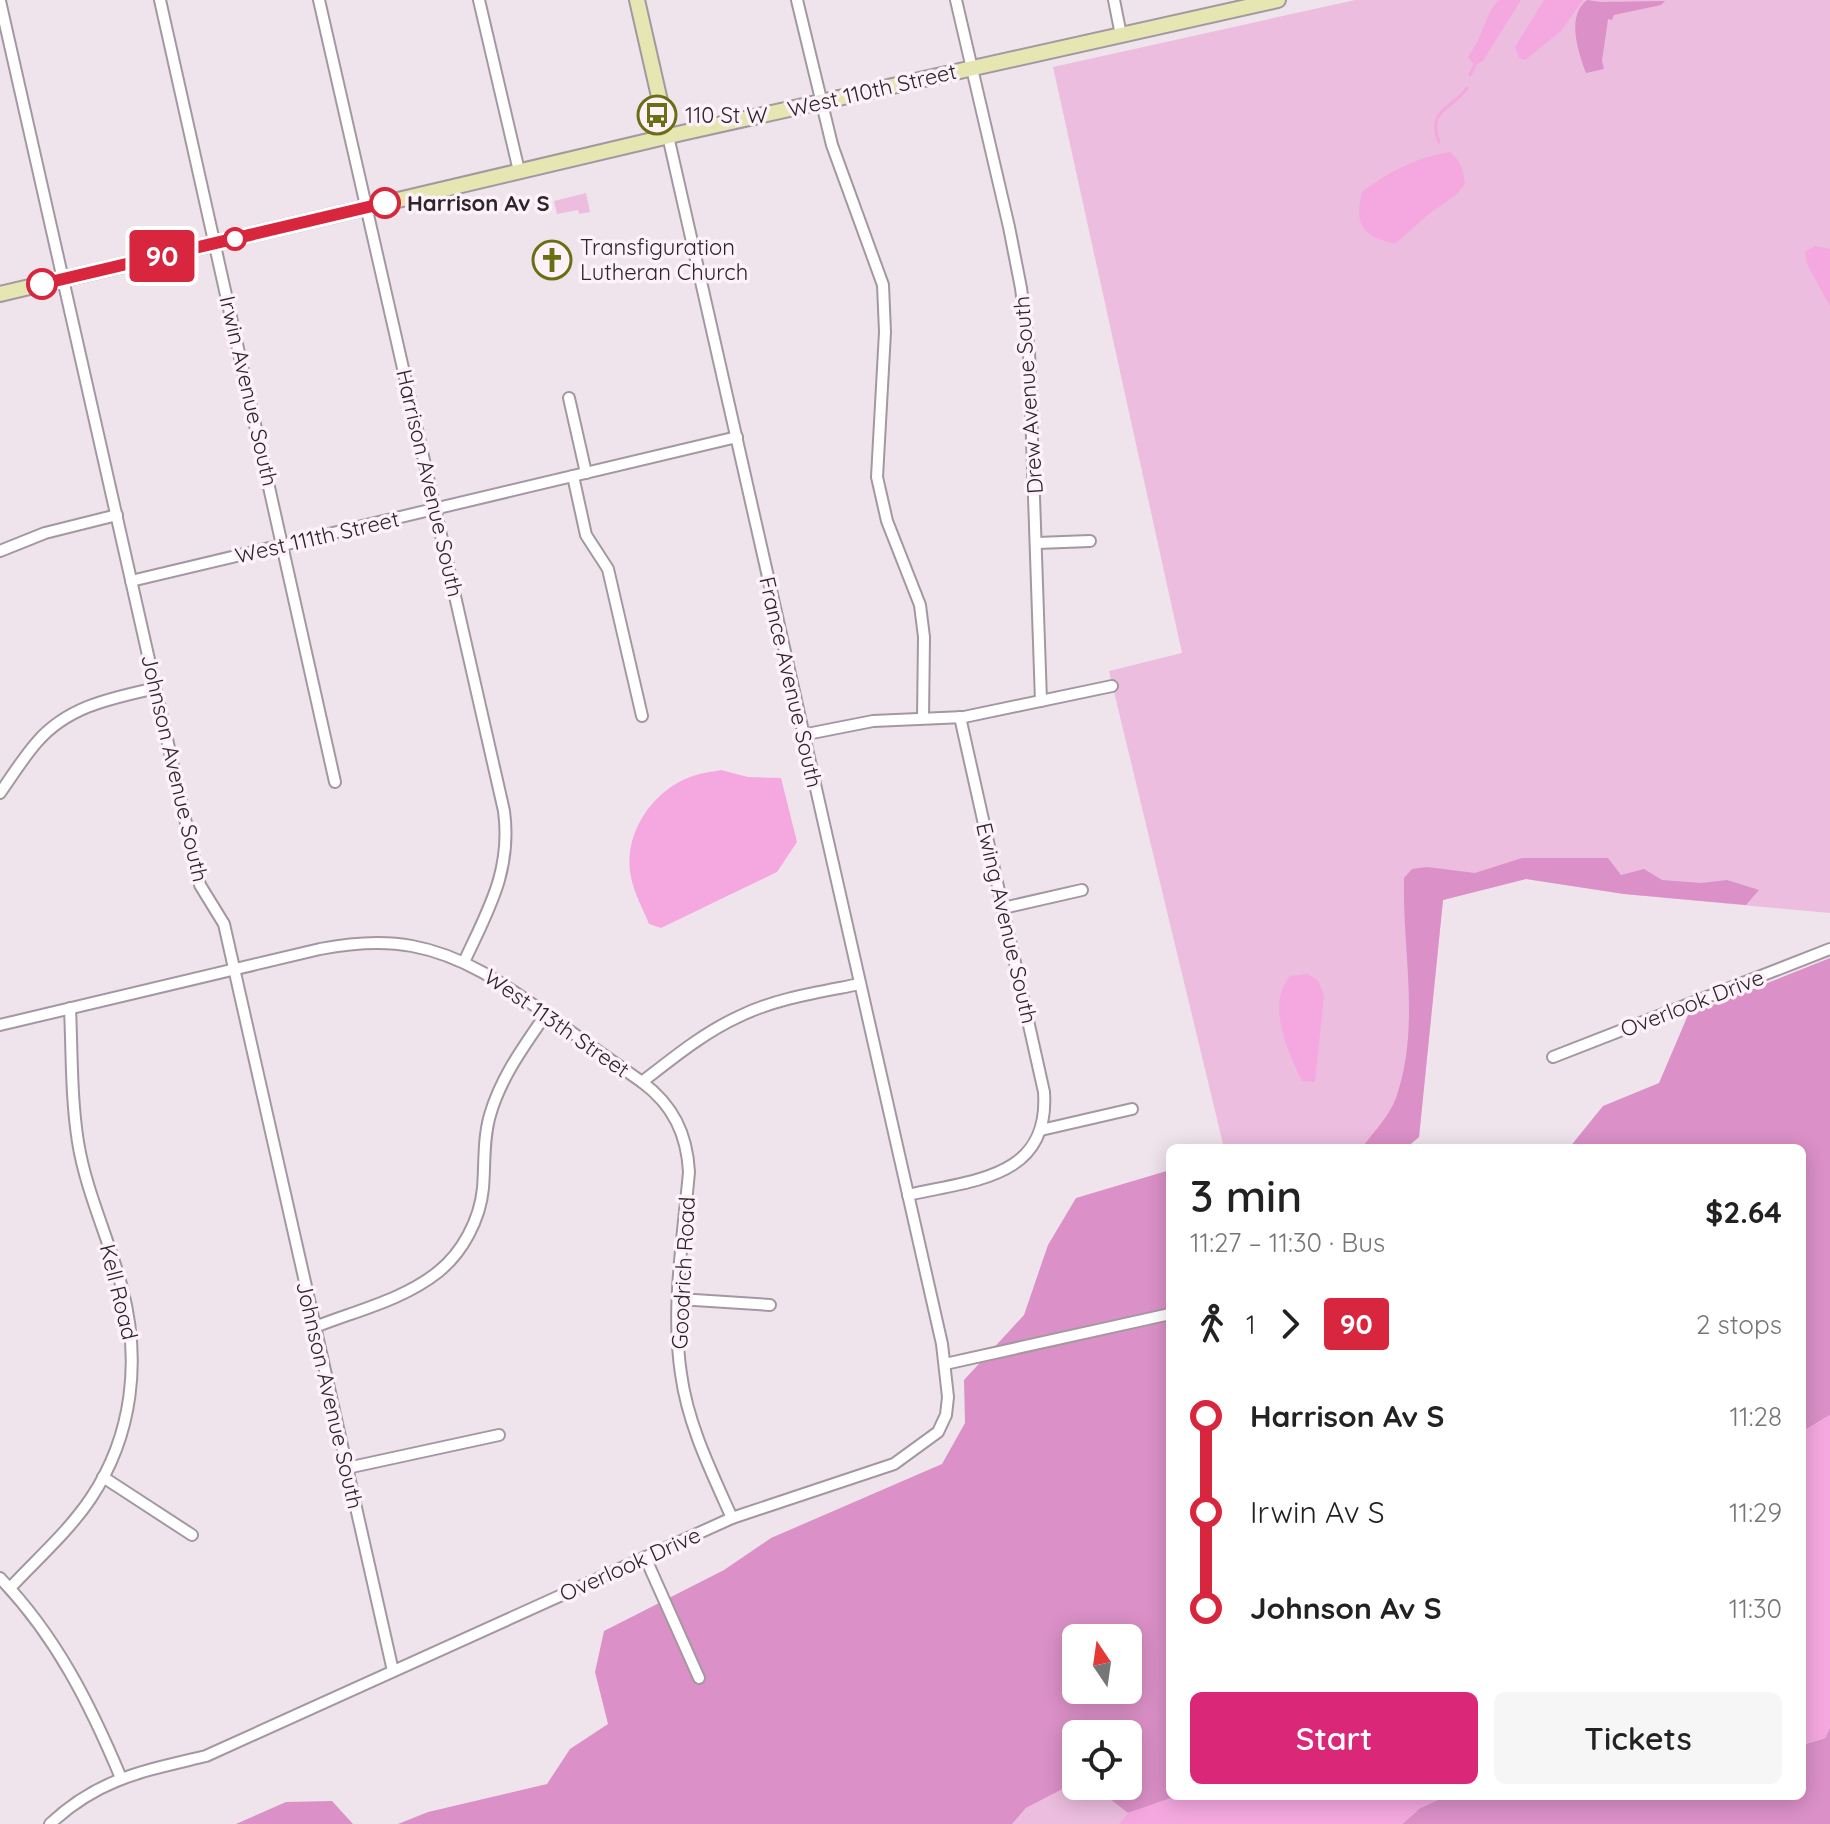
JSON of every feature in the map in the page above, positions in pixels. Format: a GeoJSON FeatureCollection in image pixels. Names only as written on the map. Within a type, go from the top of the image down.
{"type":"FeatureCollection","features":[{"type":"Feature","properties":{"kind":"street","name":"Irwin Avenue South"},"geometry":{"type":"LineString","coordinates":[[160,0],[335,782]]}},
{"type":"Feature","properties":{"kind":"street","name":"Harrison Avenue South"},"geometry":{"type":"LineString","coordinates":[[319,0],[507,833],[502,875],[464,962]]}},
{"type":"Feature","properties":{"kind":"street"},"geometry":{"type":"LineString","coordinates":[[479,0],[519,171]]}},
{"type":"Feature","properties":{"kind":"street","name":"France Avenue South"},"geometry":{"type":"LineString","coordinates":[[637,0],[945,1364]]}},
{"type":"Feature","properties":{"kind":"street"},"geometry":{"type":"LineString","coordinates":[[797,0],[832,145],[883,285],[885,332],[877,477],[887,521],[920,605],[924,637],[923,718]]}},
{"type":"Feature","properties":{"kind":"street","name":"Drew Avenue South"},"geometry":{"type":"LineString","coordinates":[[956,0],[1021,288],[1029,351],[1041,701]]}},
{"type":"Feature","properties":{"kind":"street"},"geometry":{"type":"LineString","coordinates":[[1114,0],[1121,35]]}},
{"type":"Feature","properties":{"kind":"street","name":"West 110th Street"},"geometry":{"type":"LineString","coordinates":[[0,294],[668,136],[1276,0]]}},
{"type":"Feature","properties":{"kind":"street","name":"Johnson Avenue South"},"geometry":{"type":"LineString","coordinates":[[0,1],[200,885],[224,924],[393,1671]]}},
{"type":"Feature","properties":{"kind":"street"},"geometry":{"type":"LineString","coordinates":[[569,398],[586,473]]}},
{"type":"Feature","properties":{"kind":"street","name":"West 111th Street"},"geometry":{"type":"LineString","coordinates":[[131,581],[737,437]]}},
{"type":"Feature","properties":{"kind":"street"},"geometry":{"type":"LineString","coordinates":[[573,476],[586,535],[608,569],[642,716]]}},
{"type":"Feature","properties":{"kind":"street"},"geometry":{"type":"LineString","coordinates":[[0,551],[45,533],[117,515]]}},
{"type":"Feature","properties":{"kind":"street"},"geometry":{"type":"LineString","coordinates":[[1037,543],[1090,541]]}},
{"type":"Feature","properties":{"kind":"street"},"geometry":{"type":"LineString","coordinates":[[802,735],[873,721],[960,717],[1112,686]]}},
{"type":"Feature","properties":{"kind":"street"},"geometry":{"type":"LineString","coordinates":[[0,793],[37,741],[55,725],[95,702],[156,688]]}},
{"type":"Feature","properties":{"kind":"street","name":"Ewing Avenue South"},"geometry":{"type":"LineString","coordinates":[[960,717],[1044,1092],[1045,1110],[1041,1130]]}},
{"type":"Feature","properties":{"kind":"street"},"geometry":{"type":"LineString","coordinates":[[1003,908],[1082,890]]}},
{"type":"Feature","properties":{"kind":"street","name":"West 113th Street"},"geometry":{"type":"LineString","coordinates":[[0,1025],[320,949],[351,943],[381,942],[413,946],[464,962],[498,980],[642,1082],[684,1049],[741,1015],[804,995],[860,984]]}},
{"type":"Feature","properties":{"kind":"street","name":"Overlook Drive"},"geometry":{"type":"LineString","coordinates":[[1553,1057],[1830,949]]}},
{"type":"Feature","properties":{"kind":"street","name":"Kell Road"},"geometry":{"type":"LineString","coordinates":[[10,1588],[91,1498],[119,1442],[128,1411],[133,1348],[122,1286],[78,1142],[70,1008]]}},
{"type":"Feature","properties":{"kind":"street"},"geometry":{"type":"LineString","coordinates":[[315,1327],[422,1284],[456,1254],[477,1214],[483,1192],[485,1143],[498,1092],[509,1069],[546,1014]]}},
{"type":"Feature","properties":{"kind":"street","name":"Goodrich Road"},"geometry":{"type":"LineString","coordinates":[[642,1082],[659,1095],[673,1112],[688,1151],[678,1344],[688,1407],[703,1452],[732,1518]]}},
{"type":"Feature","properties":{"kind":"street"},"geometry":{"type":"LineString","coordinates":[[908,1195],[1007,1170],[1021,1159],[1041,1130],[1132,1109]]}},
{"type":"Feature","properties":{"kind":"street"},"geometry":{"type":"LineString","coordinates":[[679,1299],[770,1305]]}},
{"type":"Feature","properties":{"kind":"street"},"geometry":{"type":"LineString","coordinates":[[945,1364],[1166,1315]]}},
{"type":"Feature","properties":{"kind":"street","name":"Overlook Drive"},"geometry":{"type":"LineString","coordinates":[[50,1824],[80,1798],[121,1778],[206,1756],[732,1518],[894,1464],[938,1432],[946,1415],[948,1397],[945,1364]]}},
{"type":"Feature","properties":{"kind":"street"},"geometry":{"type":"LineString","coordinates":[[347,1468],[499,1435]]}},
{"type":"Feature","properties":{"kind":"street"},"geometry":{"type":"LineString","coordinates":[[103,1477],[192,1535]]}},
{"type":"Feature","properties":{"kind":"street"},"geometry":{"type":"LineString","coordinates":[[645,1557],[699,1678]]}},
{"type":"Feature","properties":{"kind":"street"},"geometry":{"type":"LineString","coordinates":[[0,1578],[53,1641],[76,1678],[121,1778]]}},
{"type":"Feature","properties":{"kind":"shaded area"},"geometry":{"type":"Polygon","coordinates":[[[1355,0],[1830,0],[1830,913],[1624,894],[1526,879],[1443,900],[1419,1137],[1411,1144],[1223,1144],[1109,671],[1182,653],[1053,67],[1355,0]]]}},
{"type":"Feature","properties":{"kind":"shaded area"},"geometry":{"type":"Polygon","coordinates":[[[1499,0],[1521,0],[1483,61],[1475,65],[1468,57],[1499,0]]]}},
{"type":"Feature","properties":{"kind":"shaded area"},"geometry":{"type":"Polygon","coordinates":[[[1544,0],[1583,0],[1561,31],[1525,60],[1519,58],[1515,47],[1544,0]]]}},
{"type":"Feature","properties":{"kind":"shaded area"},"geometry":{"type":"Polygon","coordinates":[[[1587,0],[1665,1],[1661,5],[1608,19],[1602,61],[1604,69],[1586,73],[1577,44],[1575,24],[1587,0]]]}},
{"type":"Feature","properties":{"kind":"shaded area"},"geometry":{"type":"Polygon","coordinates":[[[1450,152],[1461,166],[1465,184],[1456,195],[1395,244],[1368,233],[1360,221],[1362,192],[1403,166],[1450,152]]]}},
{"type":"Feature","properties":{"kind":"shaded area"},"geometry":{"type":"Polygon","coordinates":[[[586,193],[590,212],[579,214],[578,210],[557,214],[554,201],[586,193]]]}},
{"type":"Feature","properties":{"kind":"shaded area"},"geometry":{"type":"Polygon","coordinates":[[[1815,246],[1830,249],[1830,306],[1807,264],[1805,252],[1815,246]]]}},
{"type":"Feature","properties":{"kind":"shaded area"},"geometry":{"type":"Polygon","coordinates":[[[721,770],[748,777],[781,778],[797,842],[777,872],[661,928],[649,924],[636,895],[629,861],[631,846],[643,816],[663,793],[676,784],[721,770]]]}},
{"type":"Feature","properties":{"kind":"shaded area"},"geometry":{"type":"Polygon","coordinates":[[[1522,858],[1608,858],[1621,875],[1644,869],[1662,880],[1701,883],[1727,880],[1759,890],[1746,905],[1624,894],[1526,879],[1443,900],[1419,1137],[1411,1144],[1365,1144],[1393,1105],[1408,1044],[1404,878],[1412,869],[1427,867],[1475,873],[1522,858]]]}},
{"type":"Feature","properties":{"kind":"shaded area"},"geometry":{"type":"Polygon","coordinates":[[[1830,958],[1830,1415],[1806,1430],[1806,1144],[1572,1144],[1603,1106],[1659,1083],[1688,1015],[1830,958]]]}},
{"type":"Feature","properties":{"kind":"shaded area"},"geometry":{"type":"Polygon","coordinates":[[[1307,974],[1318,980],[1324,996],[1315,1082],[1302,1081],[1285,1042],[1279,1014],[1283,988],[1290,976],[1307,974]]]}},
{"type":"Feature","properties":{"kind":"shaded area"},"geometry":{"type":"Polygon","coordinates":[[[1166,1171],[1168,1800],[1128,1813],[1111,1800],[1142,1800],[1142,1720],[1062,1720],[1062,1789],[1026,1808],[1012,1824],[398,1824],[428,1812],[547,1784],[570,1749],[608,1724],[595,1672],[604,1631],[724,1570],[771,1538],[942,1464],[965,1423],[964,1380],[1024,1315],[1048,1245],[1076,1198],[1166,1171]]]}},
{"type":"Feature","properties":{"kind":"shaded area"},"geometry":{"type":"Polygon","coordinates":[[[1830,1415],[1830,1727],[1825,1738],[1806,1744],[1806,1430],[1830,1415]]]}},
{"type":"Feature","properties":{"kind":"shaded area"},"geometry":{"type":"Polygon","coordinates":[[[1830,1727],[1830,1824],[1402,1824],[1420,1808],[1437,1800],[1806,1800],[1806,1744],[1825,1738],[1830,1727]]]}},
{"type":"Feature","properties":{"kind":"shaded area"},"geometry":{"type":"Polygon","coordinates":[[[1062,1789],[1062,1800],[1111,1800],[1128,1813],[1118,1824],[1012,1824],[1026,1808],[1062,1789]]]}},
{"type":"Feature","properties":{"kind":"shaded area"},"geometry":{"type":"Polygon","coordinates":[[[1166,1800],[1437,1800],[1420,1808],[1402,1824],[1118,1824],[1128,1813],[1166,1800]]]}},
{"type":"Feature","properties":{"kind":"shaded area"},"geometry":{"type":"Polygon","coordinates":[[[332,1801],[353,1824],[236,1824],[286,1802],[332,1801]]]}},
{"type":"Feature","properties":{"kind":"waterway"},"geometry":{"type":"LineString","coordinates":[[1470,75],[1475,65]]}},
{"type":"Feature","properties":{"kind":"waterway"},"geometry":{"type":"LineString","coordinates":[[1439,142],[1436,131],[1438,116],[1467,88]]}},
{"type":"Feature","properties":{"kind":"bus line","name":"90"},"geometry":{"type":"LineString","coordinates":[[42,284],[385,203]]}},
{"type":"Feature","properties":{"kind":"place","name":"110 St W"},"geometry":{"type":"Point","coordinates":[657,115]}},
{"type":"Feature","properties":{"kind":"place","name":"Harrison Av S"},"geometry":{"type":"Point","coordinates":[385,203]}},
{"type":"Feature","properties":{"kind":"place","name":"Transfiguration Lutheran Church"},"geometry":{"type":"Point","coordinates":[552,260]}}]}
